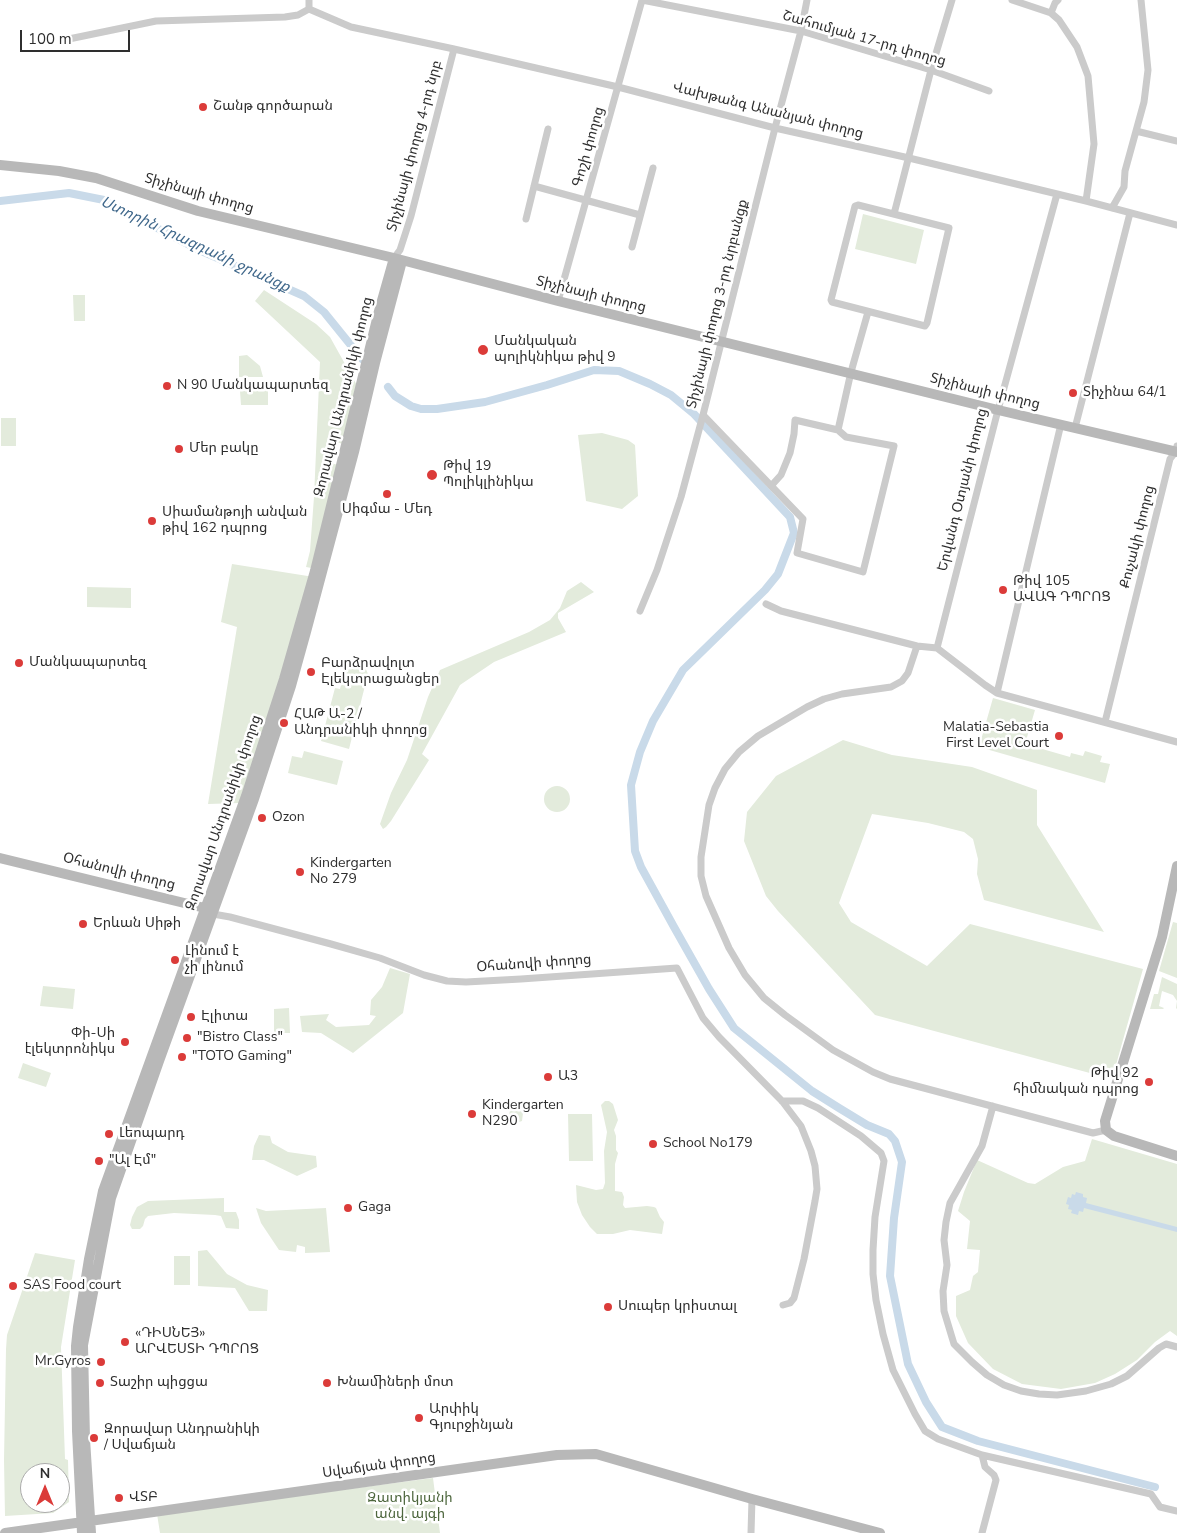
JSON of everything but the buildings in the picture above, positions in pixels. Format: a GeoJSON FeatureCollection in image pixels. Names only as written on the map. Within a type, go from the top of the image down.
{"type":"FeatureCollection","features":[{"type":"Feature","properties":{"kind":"main road","name":"Տիչինայի փողոց"},"geometry":{"type":"LineString","coordinates":[[0,165],[59,171],[96,178],[190,208],[399,256],[558,301],[998,410],[1177,450]]}},
{"type":"Feature","properties":{"kind":"main road","name":"Զորավար Անդրանիկի փողոց"},"geometry":{"type":"LineString","coordinates":[[82,1533],[86,1521],[84,1346],[111,1198],[250,798],[270,734],[284,679],[319,572],[377,320],[399,256]]}},
{"type":"Feature","properties":{"kind":"main road","name":"Օհանովի փողոց"},"geometry":{"type":"LineString","coordinates":[[0,858],[210,911]]}},
{"type":"Feature","properties":{"kind":"main road","name":"Օհանովի փողոց"},"geometry":{"type":"LineString","coordinates":[[0,863],[210,911]]}},
{"type":"Feature","properties":{"kind":"main road"},"geometry":{"type":"LineString","coordinates":[[1177,866],[1162,937],[1105,1121],[1106,1130],[1114,1136],[1177,1156]]}},
{"type":"Feature","properties":{"kind":"main road","name":"Սվաճյան փողոց"},"geometry":{"type":"LineString","coordinates":[[5,1533],[557,1455],[596,1454],[752,1499],[880,1533]]}},
{"type":"Feature","properties":{"kind":"main road","name":"Զորավար Անդրանիկի փողոց"},"geometry":{"type":"LineString","coordinates":[[86,1521],[91,1533]]}},
{"type":"Feature","properties":{"kind":"street"},"geometry":{"type":"LineString","coordinates":[[64,40],[156,21],[298,15],[309,10],[309,0]]}},
{"type":"Feature","properties":{"kind":"street","name":"Շահումյան 17-րդ փողոց"},"geometry":{"type":"LineString","coordinates":[[642,0],[801,31],[931,70],[989,91]]}},
{"type":"Feature","properties":{"kind":"street","name":"Գոշի փողոց"},"geometry":{"type":"LineString","coordinates":[[558,301],[642,0]]}},
{"type":"Feature","properties":{"kind":"street","name":"Տիչինայի փողոց 3-րդ նրբանցք"},"geometry":{"type":"LineString","coordinates":[[640,612],[657,570],[681,497],[808,0]]}},
{"type":"Feature","properties":{"kind":"street"},"geometry":{"type":"LineString","coordinates":[[894,214],[931,70],[952,0]]}},
{"type":"Feature","properties":{"kind":"street"},"geometry":{"type":"LineString","coordinates":[[1012,0],[1051,12],[1059,20],[1077,47],[1088,76],[1094,144],[1086,201]]}},
{"type":"Feature","properties":{"kind":"street"},"geometry":{"type":"LineString","coordinates":[[1051,12],[1054,3],[1058,0]]}},
{"type":"Feature","properties":{"kind":"street"},"geometry":{"type":"LineString","coordinates":[[1112,208],[1124,187],[1125,171],[1144,102],[1148,70],[1141,0]]}},
{"type":"Feature","properties":{"kind":"street","name":"Վախթանգ Անանյան փողոց"},"geometry":{"type":"LineString","coordinates":[[309,10],[351,27],[618,87],[775,128],[908,158],[1177,225]]}},
{"type":"Feature","properties":{"kind":"street","name":"Տիչինայի փողոց 4-րդ նրբ"},"geometry":{"type":"LineString","coordinates":[[399,256],[412,216],[454,49]]}},
{"type":"Feature","properties":{"kind":"street"},"geometry":{"type":"LineString","coordinates":[[526,219],[548,129]]}},
{"type":"Feature","properties":{"kind":"street"},"geometry":{"type":"LineString","coordinates":[[1136,131],[1177,141]]}},
{"type":"Feature","properties":{"kind":"street"},"geometry":{"type":"LineString","coordinates":[[632,247],[653,168]]}},
{"type":"Feature","properties":{"kind":"street"},"geometry":{"type":"LineString","coordinates":[[534,186],[640,215]]}},
{"type":"Feature","properties":{"kind":"street","name":"Երվանդ Օտյանի փողոց"},"geometry":{"type":"LineString","coordinates":[[937,648],[998,410],[1057,194]]}},
{"type":"Feature","properties":{"kind":"street"},"geometry":{"type":"LineString","coordinates":[[860,205],[894,214],[949,228],[925,326],[833,303],[831,300],[855,206],[860,205]]}},
{"type":"Feature","properties":{"kind":"street"},"geometry":{"type":"LineString","coordinates":[[1075,428],[1130,213]]}},
{"type":"Feature","properties":{"kind":"street"},"geometry":{"type":"LineString","coordinates":[[838,430],[850,372],[868,312]]}},
{"type":"Feature","properties":{"kind":"street"},"geometry":{"type":"LineString","coordinates":[[703,415],[771,486],[803,519],[796,553],[863,572],[894,446],[846,437],[838,430],[795,420],[790,453],[781,475],[771,486]]}},
{"type":"Feature","properties":{"kind":"street"},"geometry":{"type":"LineString","coordinates":[[997,693],[1061,424]]}},
{"type":"Feature","properties":{"kind":"street","name":"Քուչակի փողոց"},"geometry":{"type":"LineString","coordinates":[[1105,722],[1170,459],[1177,450]]}},
{"type":"Feature","properties":{"kind":"street"},"geometry":{"type":"LineString","coordinates":[[766,604],[781,611],[917,646],[937,648],[997,693],[1177,742]]}},
{"type":"Feature","properties":{"kind":"street"},"geometry":{"type":"LineString","coordinates":[[917,646],[908,673],[902,681],[891,687],[842,694],[824,699],[758,736],[739,752],[725,769],[709,805],[701,857],[706,896],[729,948],[745,975],[764,998],[784,1015],[833,1050],[890,1079],[1093,1133],[1106,1130]]}},
{"type":"Feature","properties":{"kind":"street","name":"Օհանովի փողոց"},"geometry":{"type":"LineString","coordinates":[[210,911],[380,958],[424,976],[447,981],[466,982],[574,976],[677,968],[703,1018],[719,1037],[782,1101],[801,1126],[816,1166],[817,1189],[804,1259],[794,1298],[790,1303],[784,1304]]}},
{"type":"Feature","properties":{"kind":"street"},"geometry":{"type":"LineString","coordinates":[[782,1101],[803,1101],[818,1108],[861,1136],[881,1153],[884,1161],[875,1217],[873,1274],[876,1300],[893,1370],[925,1431],[938,1439],[982,1455],[1151,1494],[1160,1507],[1177,1511]]}},
{"type":"Feature","properties":{"kind":"street"},"geometry":{"type":"LineString","coordinates":[[994,1106],[982,1146],[950,1203],[946,1222],[944,1240],[948,1265],[943,1290],[944,1311],[954,1344],[987,1375],[1004,1385],[1021,1391],[1057,1395],[1086,1391],[1110,1384],[1132,1372],[1166,1344],[1177,1347]]}},
{"type":"Feature","properties":{"kind":"street"},"geometry":{"type":"LineString","coordinates":[[982,1455],[985,1467],[994,1475],[996,1480],[982,1533]]}},
{"type":"Feature","properties":{"kind":"street"},"geometry":{"type":"LineString","coordinates":[[751,1533],[752,1499]]}},
{"type":"Feature","properties":{"kind":"green space"},"geometry":{"type":"Polygon","coordinates":[[[863,214],[924,230],[916,264],[855,249],[863,214]]]}},
{"type":"Feature","properties":{"kind":"green space"},"geometry":{"type":"Polygon","coordinates":[[[264,290],[316,324],[330,337],[359,389],[348,445],[331,441],[326,462],[343,466],[317,569],[306,567],[310,551],[314,497],[320,362],[255,301],[264,290]]]}},
{"type":"Feature","properties":{"kind":"green space"},"geometry":{"type":"Polygon","coordinates":[[[73,295],[85,295],[85,321],[74,321],[73,295]]]}},
{"type":"Feature","properties":{"kind":"green space"},"geometry":{"type":"Polygon","coordinates":[[[247,355],[260,366],[263,377],[239,377],[239,356],[247,355]]]}},
{"type":"Feature","properties":{"kind":"green space"},"geometry":{"type":"Polygon","coordinates":[[[268,390],[268,405],[241,405],[240,391],[268,390]]]}},
{"type":"Feature","properties":{"kind":"green space"},"geometry":{"type":"Polygon","coordinates":[[[1,418],[16,418],[16,446],[1,446],[1,418]]]}},
{"type":"Feature","properties":{"kind":"green space"},"geometry":{"type":"Polygon","coordinates":[[[602,433],[628,440],[635,445],[638,496],[622,509],[586,501],[578,435],[602,433]]]}},
{"type":"Feature","properties":{"kind":"green space"},"geometry":{"type":"Polygon","coordinates":[[[232,564],[314,577],[239,803],[208,804],[237,627],[221,622],[232,564]]]}},
{"type":"Feature","properties":{"kind":"green space"},"geometry":{"type":"Polygon","coordinates":[[[581,582],[594,592],[558,613],[558,618],[566,632],[494,662],[460,685],[422,754],[429,760],[391,821],[383,829],[380,824],[391,793],[407,760],[428,697],[440,670],[529,632],[550,620],[560,608],[567,591],[581,582]]]}},
{"type":"Feature","properties":{"kind":"green space"},"geometry":{"type":"Polygon","coordinates":[[[87,587],[131,588],[131,608],[87,607],[87,587]]]}},
{"type":"Feature","properties":{"kind":"green space"},"geometry":{"type":"Polygon","coordinates":[[[348,658],[363,662],[368,674],[349,749],[321,741],[335,688],[340,689],[348,658]]]}},
{"type":"Feature","properties":{"kind":"green space"},"geometry":{"type":"Polygon","coordinates":[[[993,698],[1035,710],[1025,744],[1070,757],[1071,753],[1083,756],[1085,751],[1102,756],[1100,762],[1110,764],[1105,783],[979,747],[993,698]]]}},
{"type":"Feature","properties":{"kind":"green space"},"geometry":{"type":"Polygon","coordinates":[[[843,740],[892,755],[972,767],[1037,790],[1037,825],[1104,932],[984,900],[977,874],[978,859],[973,839],[964,832],[928,823],[872,814],[839,903],[851,922],[927,966],[970,924],[1143,969],[1112,1079],[875,1015],[766,896],[744,841],[747,812],[776,776],[843,740]]]}},
{"type":"Feature","properties":{"kind":"green space"},"geometry":{"type":"Polygon","coordinates":[[[304,751],[343,761],[337,785],[288,773],[292,756],[302,758],[304,751]]]}},
{"type":"Feature","properties":{"kind":"green space"},"geometry":{"type":"Polygon","coordinates":[[[557,786],[566,790],[570,799],[566,808],[557,812],[548,808],[544,799],[548,790],[557,786]]]}},
{"type":"Feature","properties":{"kind":"green space"},"geometry":{"type":"Polygon","coordinates":[[[1173,922],[1177,923],[1177,978],[1159,971],[1173,922]]]}},
{"type":"Feature","properties":{"kind":"green space"},"geometry":{"type":"Polygon","coordinates":[[[390,968],[410,974],[403,1013],[353,1053],[321,1033],[302,1032],[300,1016],[329,1014],[326,1020],[336,1027],[369,1025],[376,1016],[370,1015],[371,1000],[382,987],[390,968]]]}},
{"type":"Feature","properties":{"kind":"green space"},"geometry":{"type":"Polygon","coordinates":[[[1162,977],[1177,984],[1177,1001],[1173,995],[1162,991],[1159,1006],[1164,1008],[1150,1009],[1154,994],[1158,994],[1162,977]]]}},
{"type":"Feature","properties":{"kind":"green space"},"geometry":{"type":"Polygon","coordinates":[[[43,986],[75,989],[73,1009],[40,1006],[43,986]]]}},
{"type":"Feature","properties":{"kind":"green space"},"geometry":{"type":"Polygon","coordinates":[[[289,1008],[290,1033],[274,1033],[274,1009],[289,1008]]]}},
{"type":"Feature","properties":{"kind":"green space"},"geometry":{"type":"Polygon","coordinates":[[[23,1063],[51,1073],[46,1087],[18,1078],[23,1063]]]}},
{"type":"Feature","properties":{"kind":"green space"},"geometry":{"type":"Polygon","coordinates":[[[605,1101],[613,1104],[618,1120],[614,1130],[618,1153],[615,1164],[615,1191],[622,1192],[625,1208],[647,1206],[656,1208],[664,1222],[662,1234],[630,1230],[613,1234],[597,1234],[582,1215],[577,1202],[576,1185],[596,1190],[603,1189],[605,1183],[604,1151],[607,1132],[601,1105],[605,1101]]]}},
{"type":"Feature","properties":{"kind":"green space"},"geometry":{"type":"Polygon","coordinates":[[[521,1105],[522,1121],[519,1122],[515,1118],[509,1119],[510,1106],[521,1105]]]}},
{"type":"Feature","properties":{"kind":"green space"},"geometry":{"type":"Polygon","coordinates":[[[568,1114],[592,1114],[593,1161],[569,1161],[568,1114]]]}},
{"type":"Feature","properties":{"kind":"green space"},"geometry":{"type":"Polygon","coordinates":[[[259,1135],[270,1136],[272,1143],[288,1152],[316,1156],[317,1167],[297,1176],[264,1160],[252,1160],[254,1146],[259,1135]]]}},
{"type":"Feature","properties":{"kind":"green space"},"geometry":{"type":"Polygon","coordinates":[[[1092,1139],[1177,1164],[1177,1336],[1170,1331],[1155,1342],[1137,1360],[1115,1374],[1095,1383],[1061,1389],[1022,1384],[993,1369],[968,1343],[956,1316],[956,1296],[970,1290],[973,1276],[978,1272],[980,1250],[967,1249],[970,1221],[958,1211],[977,1160],[1028,1183],[1035,1184],[1063,1167],[1085,1161],[1092,1139]]]}},
{"type":"Feature","properties":{"kind":"green space"},"geometry":{"type":"Polygon","coordinates":[[[224,1198],[224,1212],[236,1212],[239,1220],[239,1229],[226,1228],[221,1216],[174,1213],[148,1216],[140,1229],[132,1229],[130,1225],[137,1207],[148,1201],[224,1198]]]}},
{"type":"Feature","properties":{"kind":"green space"},"geometry":{"type":"Polygon","coordinates":[[[256,1208],[266,1211],[326,1208],[330,1252],[305,1253],[305,1247],[297,1245],[296,1252],[279,1250],[261,1223],[256,1208]]]}},
{"type":"Feature","properties":{"kind":"green space"},"geometry":{"type":"Polygon","coordinates":[[[207,1250],[227,1274],[247,1285],[268,1290],[267,1311],[249,1311],[235,1288],[198,1286],[198,1251],[207,1250]]]}},
{"type":"Feature","properties":{"kind":"green space"},"geometry":{"type":"Polygon","coordinates":[[[35,1253],[75,1260],[61,1347],[65,1459],[68,1460],[68,1463],[20,1463],[20,1513],[53,1513],[5,1516],[7,1335],[35,1253]]]}},
{"type":"Feature","properties":{"kind":"green space"},"geometry":{"type":"Polygon","coordinates":[[[174,1256],[190,1256],[190,1285],[174,1285],[174,1256]]]}},
{"type":"Feature","properties":{"kind":"green space","name":"Զատիկյանի անվ. այգի"},"geometry":{"type":"Polygon","coordinates":[[[433,1478],[440,1533],[160,1533],[157,1514],[433,1478]]]}},
{"type":"Feature","properties":{"kind":"water"},"geometry":{"type":"Polygon","coordinates":[[[1076,1192],[1083,1194],[1083,1197],[1087,1198],[1086,1203],[1177,1227],[1177,1232],[1084,1208],[1083,1212],[1079,1211],[1078,1215],[1071,1213],[1072,1210],[1068,1209],[1069,1205],[1066,1204],[1068,1197],[1071,1198],[1072,1194],[1075,1195],[1076,1192]]]}},
{"type":"Feature","properties":{"kind":"waterway","name":"Ստորին Հրազդանի ջրանցք"},"geometry":{"type":"LineString","coordinates":[[0,201],[69,193],[104,200],[197,249],[304,296],[324,312],[362,359]]}},
{"type":"Feature","properties":{"kind":"waterway","name":"Ստորին Հրազդանի ջրանցք"},"geometry":{"type":"LineString","coordinates":[[388,387],[395,396],[411,406],[421,409],[437,409],[485,402],[594,370],[619,371],[671,395],[694,414],[790,517],[794,533],[778,574],[765,590],[683,670],[653,721],[640,752],[631,785],[635,851],[641,867],[709,989],[734,1028],[812,1091],[867,1125],[889,1134],[895,1141],[902,1162],[894,1218],[890,1276],[908,1364],[926,1402],[942,1427],[978,1441],[1155,1487]]}},
{"type":"Feature","properties":{"kind":"place","name":"Շանթ գործարան"},"geometry":{"type":"Point","coordinates":[203,107]}},
{"type":"Feature","properties":{"kind":"place","name":"Մանկական պոլիկնիկա թիվ 9"},"geometry":{"type":"Point","coordinates":[483,350]}},
{"type":"Feature","properties":{"kind":"place","name":"N 90 Մանկապարտեզ"},"geometry":{"type":"Point","coordinates":[167,386]}},
{"type":"Feature","properties":{"kind":"place","name":"Տիչինա 64/1"},"geometry":{"type":"Point","coordinates":[1073,393]}},
{"type":"Feature","properties":{"kind":"place","name":"Մեր բակը"},"geometry":{"type":"Point","coordinates":[179,449]}},
{"type":"Feature","properties":{"kind":"place","name":"Թիվ 19 Պոլիկլինիկա"},"geometry":{"type":"Point","coordinates":[432,475]}},
{"type":"Feature","properties":{"kind":"place","name":"Սիգմա - Մեդ"},"geometry":{"type":"Point","coordinates":[387,494]}},
{"type":"Feature","properties":{"kind":"place","name":"Սիամանթոյի անվան թիվ 162 դպրոց"},"geometry":{"type":"Point","coordinates":[152,521]}},
{"type":"Feature","properties":{"kind":"place","name":"Թիվ 105 ԱՎԱԳ ԴՊՐՈՑ"},"geometry":{"type":"Point","coordinates":[1003,590]}},
{"type":"Feature","properties":{"kind":"place","name":"Մանկապարտեզ"},"geometry":{"type":"Point","coordinates":[19,663]}},
{"type":"Feature","properties":{"kind":"place","name":"Բարձրավոլտ Էլեկտրացանցեր"},"geometry":{"type":"Point","coordinates":[311,672]}},
{"type":"Feature","properties":{"kind":"place","name":"ՀԱԹ Ա-2 / Անդրանիկի փողոց"},"geometry":{"type":"Point","coordinates":[284,723]}},
{"type":"Feature","properties":{"kind":"place","name":"Malatia-Sebastia First Level Court"},"geometry":{"type":"Point","coordinates":[1059,736]}},
{"type":"Feature","properties":{"kind":"place","name":"Ozon"},"geometry":{"type":"Point","coordinates":[262,818]}},
{"type":"Feature","properties":{"kind":"place","name":"Kindergarten No 279"},"geometry":{"type":"Point","coordinates":[300,872]}},
{"type":"Feature","properties":{"kind":"place","name":"Երևան Սիթի"},"geometry":{"type":"Point","coordinates":[83,924]}},
{"type":"Feature","properties":{"kind":"place","name":"Լինում է չի լինում"},"geometry":{"type":"Point","coordinates":[175,960]}},
{"type":"Feature","properties":{"kind":"place","name":"Էլիտա"},"geometry":{"type":"Point","coordinates":[191,1017]}},
{"type":"Feature","properties":{"kind":"place","name":"\"Bistro Class\""},"geometry":{"type":"Point","coordinates":[187,1038]}},
{"type":"Feature","properties":{"kind":"place","name":"Փի-Սի էլեկտրոնիկս"},"geometry":{"type":"Point","coordinates":[125,1042]}},
{"type":"Feature","properties":{"kind":"place","name":"\"TOTO Gaming\""},"geometry":{"type":"Point","coordinates":[182,1057]}},
{"type":"Feature","properties":{"kind":"place","name":"Ա3"},"geometry":{"type":"Point","coordinates":[548,1077]}},
{"type":"Feature","properties":{"kind":"place","name":"Թիվ 92 հիմնական դպրոց"},"geometry":{"type":"Point","coordinates":[1149,1082]}},
{"type":"Feature","properties":{"kind":"place","name":"Kindergarten N290"},"geometry":{"type":"Point","coordinates":[472,1114]}},
{"type":"Feature","properties":{"kind":"place","name":"Լեոպարդ"},"geometry":{"type":"Point","coordinates":[109,1134]}},
{"type":"Feature","properties":{"kind":"place","name":"School No179"},"geometry":{"type":"Point","coordinates":[653,1144]}},
{"type":"Feature","properties":{"kind":"place","name":"\"Ալ Էմ\""},"geometry":{"type":"Point","coordinates":[99,1161]}},
{"type":"Feature","properties":{"kind":"place","name":"Gaga"},"geometry":{"type":"Point","coordinates":[348,1208]}},
{"type":"Feature","properties":{"kind":"place","name":"SAS Food court"},"geometry":{"type":"Point","coordinates":[13,1286]}},
{"type":"Feature","properties":{"kind":"place","name":"Սուպեր կրիստալ"},"geometry":{"type":"Point","coordinates":[608,1307]}},
{"type":"Feature","properties":{"kind":"place","name":"«ԴԻՍՆԵՅ» ԱՐՎԵՍՏԻ ԴՊՐՈՑ"},"geometry":{"type":"Point","coordinates":[125,1342]}},
{"type":"Feature","properties":{"kind":"place","name":"Mr.Gyros"},"geometry":{"type":"Point","coordinates":[101,1362]}},
{"type":"Feature","properties":{"kind":"place","name":"Տաշիր պիցցա"},"geometry":{"type":"Point","coordinates":[100,1383]}},
{"type":"Feature","properties":{"kind":"place","name":"Խնամիների մոտ"},"geometry":{"type":"Point","coordinates":[327,1383]}},
{"type":"Feature","properties":{"kind":"place","name":"Արփիկ Գյուրջինյան"},"geometry":{"type":"Point","coordinates":[419,1418]}},
{"type":"Feature","properties":{"kind":"place","name":"Զորավար Անդրանիկի / Սվաճյան"},"geometry":{"type":"Point","coordinates":[94,1438]}},
{"type":"Feature","properties":{"kind":"place","name":"ՎՏԲ"},"geometry":{"type":"Point","coordinates":[119,1498]}}]}
